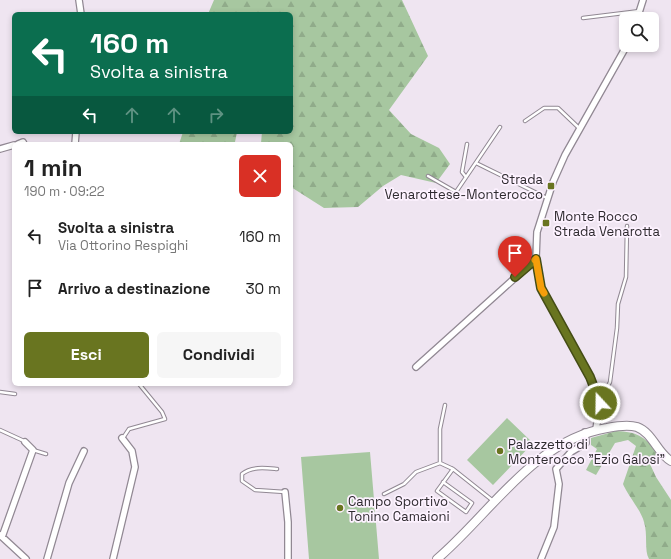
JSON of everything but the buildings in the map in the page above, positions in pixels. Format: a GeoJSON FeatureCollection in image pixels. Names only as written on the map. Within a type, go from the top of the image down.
{"type":"FeatureCollection","features":[{"type":"Feature","properties":{"kind":"main road"},"geometry":{"type":"LineString","coordinates":[[438,559],[494,502],[542,457],[585,432],[616,426],[636,427],[643,431],[671,461]]}},
{"type":"Feature","properties":{"kind":"street"},"geometry":{"type":"LineString","coordinates":[[79,0],[81,12]]}},
{"type":"Feature","properties":{"kind":"street"},"geometry":{"type":"LineString","coordinates":[[640,11],[643,0]]}},
{"type":"Feature","properties":{"kind":"street"},"geometry":{"type":"LineString","coordinates":[[599,429],[600,403],[590,377],[541,288],[536,259],[537,232],[564,155],[623,52]]}},
{"type":"Feature","properties":{"kind":"street"},"geometry":{"type":"LineString","coordinates":[[0,149],[12,146]]}},
{"type":"Feature","properties":{"kind":"street"},"geometry":{"type":"LineString","coordinates":[[416,367],[536,259]]}},
{"type":"Feature","properties":{"kind":"street"},"geometry":{"type":"LineString","coordinates":[[541,559],[554,527],[559,484],[556,469],[571,452],[586,443],[585,432]]}},
{"type":"Feature","properties":{"kind":"street"},"geometry":{"type":"LineString","coordinates":[[113,559],[135,467],[132,451],[122,438]]}},
{"type":"Feature","properties":{"kind":"street"},"geometry":{"type":"LineString","coordinates":[[25,442],[33,450],[1,536],[26,559]]}},
{"type":"Feature","properties":{"kind":"street"},"geometry":{"type":"LineString","coordinates":[[47,559],[69,483],[84,451]]}},
{"type":"Feature","properties":{"kind":"street"},"geometry":{"type":"LineString","coordinates":[[285,492],[289,528],[288,559]]}},
{"type":"Feature","properties":{"kind":"lane"},"geometry":{"type":"LineString","coordinates":[[583,18],[640,11]]}},
{"type":"Feature","properties":{"kind":"lane"},"geometry":{"type":"LineString","coordinates":[[525,121],[544,108],[558,108],[579,128]]}},
{"type":"Feature","properties":{"kind":"lane"},"geometry":{"type":"LineString","coordinates":[[428,176],[456,192],[500,127]]}},
{"type":"Feature","properties":{"kind":"lane"},"geometry":{"type":"LineString","coordinates":[[466,177],[462,172],[467,144]]}},
{"type":"Feature","properties":{"kind":"lane"},"geometry":{"type":"LineString","coordinates":[[476,163],[548,199]]}},
{"type":"Feature","properties":{"kind":"lane"},"geometry":{"type":"LineString","coordinates":[[600,403],[610,382],[617,328],[618,304],[626,277],[627,226]]}},
{"type":"Feature","properties":{"kind":"lane"},"geometry":{"type":"LineString","coordinates":[[122,438],[130,429],[165,419],[162,412],[141,386]]}},
{"type":"Feature","properties":{"kind":"lane"},"geometry":{"type":"LineString","coordinates":[[0,392],[15,394]]}},
{"type":"Feature","properties":{"kind":"lane"},"geometry":{"type":"LineString","coordinates":[[440,463],[440,429],[446,405]]}},
{"type":"Feature","properties":{"kind":"lane"},"geometry":{"type":"LineString","coordinates":[[0,430],[25,442]]}},
{"type":"Feature","properties":{"kind":"lane"},"geometry":{"type":"LineString","coordinates":[[33,450],[46,454]]}},
{"type":"Feature","properties":{"kind":"lane"},"geometry":{"type":"LineString","coordinates":[[384,494],[404,484],[416,472],[440,463],[453,469],[494,502]]}},
{"type":"Feature","properties":{"kind":"lane"},"geometry":{"type":"LineString","coordinates":[[277,469],[259,468],[245,471],[242,474],[242,481],[255,490],[285,492]]}},
{"type":"Feature","properties":{"kind":"lane"},"geometry":{"type":"LineString","coordinates":[[443,482],[472,503],[466,512],[437,491],[443,482],[453,469]]}},
{"type":"Feature","properties":{"kind":"green space"},"geometry":{"type":"Polygon","coordinates":[[[214,0],[402,0],[428,56],[389,110],[411,134],[439,148],[450,164],[436,183],[401,175],[383,186],[358,207],[324,208],[293,188],[293,142],[261,142],[262,134],[293,134],[293,12],[209,12],[214,0]]]}},
{"type":"Feature","properties":{"kind":"green space"},"geometry":{"type":"Polygon","coordinates":[[[182,134],[237,134],[235,142],[180,142],[182,134]]]}},
{"type":"Feature","properties":{"kind":"green space","name":"Palazzetto di Monterocco \"Ezio Galosi\""},"geometry":{"type":"Polygon","coordinates":[[[507,418],[533,443],[493,485],[467,460],[507,418]]]}},
{"type":"Feature","properties":{"kind":"green space"},"geometry":{"type":"Polygon","coordinates":[[[616,431],[635,434],[648,442],[658,451],[650,464],[656,477],[671,500],[671,559],[649,559],[647,552],[646,532],[642,517],[623,484],[636,446],[628,440],[615,443],[596,475],[586,470],[597,449],[591,445],[591,438],[616,431]]]}},
{"type":"Feature","properties":{"kind":"green space","name":"Campo Sportivo Tonino Camaioni"},"geometry":{"type":"Polygon","coordinates":[[[370,452],[379,559],[309,559],[301,457],[370,452]]]}},
{"type":"Feature","properties":{"kind":"slow traffic"},"geometry":{"type":"LineString","coordinates":[[535,260],[536,259],[541,288],[544,293]]}},
{"type":"Feature","properties":{"kind":"place","name":"Strada Venarottese-Monterocco"},"geometry":{"type":"Point","coordinates":[551,186]}},
{"type":"Feature","properties":{"kind":"place","name":"Monte Rocco Strada Venarotta"},"geometry":{"type":"Point","coordinates":[546,223]}},
{"type":"Feature","properties":{"kind":"place","name":"Palazzetto di Monterocco \"Ezio Galosi\""},"geometry":{"type":"Point","coordinates":[500,451]}},
{"type":"Feature","properties":{"kind":"place","name":"Campo Sportivo Tonino Camaioni"},"geometry":{"type":"Point","coordinates":[340,508]}},
{"type":"Feature","properties":{"kind":"route"},"geometry":{"type":"LineString","coordinates":[[515,277],[536,259],[541,288],[557,320],[590,377],[600,403]]}}]}
